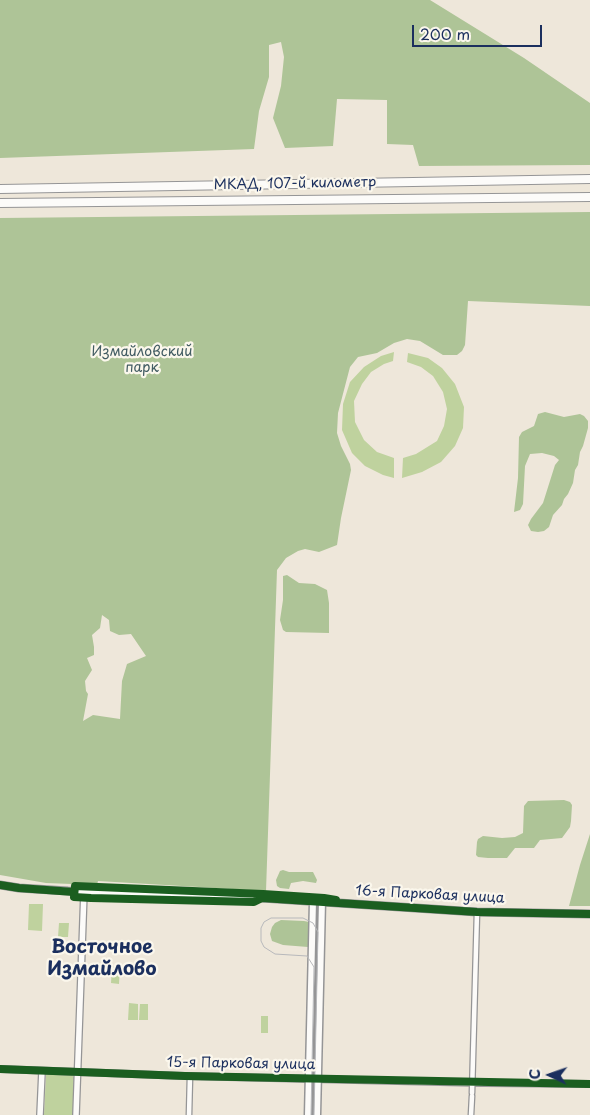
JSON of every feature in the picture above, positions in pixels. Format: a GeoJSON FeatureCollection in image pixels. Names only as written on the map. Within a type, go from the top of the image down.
{"type":"FeatureCollection","features":[{"type":"Feature","properties":{"kind":"highway","name":"МКАД, 107-й километр"},"geometry":{"type":"LineString","coordinates":[[0,189],[590,179]]}},
{"type":"Feature","properties":{"kind":"highway","name":"МКАД, 107-й километр"},"geometry":{"type":"LineString","coordinates":[[0,202],[590,198]]}},
{"type":"Feature","properties":{"kind":"main road","name":"16-я Парковая улица"},"geometry":{"type":"LineString","coordinates":[[0,885],[84,892],[322,901],[477,912],[590,914]]}},
{"type":"Feature","properties":{"kind":"main road"},"geometry":{"type":"LineString","coordinates":[[308,1115],[313,901]]}},
{"type":"Feature","properties":{"kind":"main road"},"geometry":{"type":"LineString","coordinates":[[317,1115],[322,901]]}},
{"type":"Feature","properties":{"kind":"street"},"geometry":{"type":"LineString","coordinates":[[76,1115],[84,892]]}},
{"type":"Feature","properties":{"kind":"street"},"geometry":{"type":"LineString","coordinates":[[471,1115],[477,912]]}},
{"type":"Feature","properties":{"kind":"street","name":"15-я Парковая улица"},"geometry":{"type":"LineString","coordinates":[[0,1069],[190,1076],[590,1084]]}},
{"type":"Feature","properties":{"kind":"street"},"geometry":{"type":"LineString","coordinates":[[40,1115],[42,1071]]}},
{"type":"Feature","properties":{"kind":"street"},"geometry":{"type":"LineString","coordinates":[[189,1115],[190,1076]]}},
{"type":"Feature","properties":{"kind":"green space"},"geometry":{"type":"Polygon","coordinates":[[[0,0],[430,0],[524,58],[590,103],[590,165],[419,166],[413,145],[387,144],[387,100],[337,99],[333,146],[285,148],[273,118],[281,86],[284,57],[281,42],[269,45],[269,77],[259,111],[254,149],[0,158],[0,0]]]}},
{"type":"Feature","properties":{"kind":"green space","name":"Измайловский парк"},"geometry":{"type":"Polygon","coordinates":[[[590,212],[590,306],[468,301],[465,345],[457,355],[443,355],[420,341],[407,339],[394,343],[377,353],[358,357],[350,367],[338,413],[337,433],[351,470],[337,545],[319,552],[305,549],[298,551],[286,558],[277,570],[266,891],[98,881],[97,885],[46,883],[0,875],[0,218],[590,212]],[[102,615],[100,628],[92,635],[94,655],[87,658],[92,670],[85,681],[88,694],[83,721],[93,715],[120,719],[122,681],[127,664],[146,656],[131,634],[119,635],[110,631],[109,620],[102,615]]]}},
{"type":"Feature","properties":{"kind":"green space"},"geometry":{"type":"Polygon","coordinates":[[[394,352],[393,361],[371,372],[362,384],[354,401],[355,422],[364,440],[377,452],[394,458],[394,478],[365,466],[352,453],[342,430],[343,404],[350,382],[364,367],[381,356],[394,352]]]}},
{"type":"Feature","properties":{"kind":"green space"},"geometry":{"type":"Polygon","coordinates":[[[408,353],[428,358],[442,368],[455,384],[464,407],[463,428],[455,446],[441,462],[422,472],[402,478],[403,458],[416,454],[437,441],[444,426],[447,409],[443,392],[433,376],[421,367],[407,362],[408,353]]]}},
{"type":"Feature","properties":{"kind":"green space"},"geometry":{"type":"Polygon","coordinates":[[[545,412],[564,417],[580,414],[588,421],[588,428],[573,483],[568,494],[562,505],[553,515],[549,527],[544,531],[538,532],[531,531],[528,525],[543,503],[555,465],[559,460],[554,456],[542,453],[530,454],[525,466],[523,504],[520,510],[514,512],[518,478],[519,437],[522,432],[534,426],[538,414],[545,412]]]}},
{"type":"Feature","properties":{"kind":"green space"},"geometry":{"type":"Polygon","coordinates":[[[287,575],[299,583],[315,584],[327,590],[329,633],[286,632],[283,630],[280,620],[283,600],[283,576],[287,575]]]}},
{"type":"Feature","properties":{"kind":"green space"},"geometry":{"type":"Polygon","coordinates":[[[564,800],[572,805],[570,827],[562,838],[540,840],[534,848],[515,848],[507,858],[488,858],[476,855],[478,839],[483,836],[502,838],[515,837],[523,833],[524,806],[528,801],[564,800]]]}},
{"type":"Feature","properties":{"kind":"green space"},"geometry":{"type":"Polygon","coordinates":[[[590,834],[590,906],[569,906],[580,865],[590,834]]]}},
{"type":"Feature","properties":{"kind":"green space"},"geometry":{"type":"Polygon","coordinates":[[[280,871],[289,872],[313,872],[317,880],[316,883],[303,881],[291,883],[289,889],[280,888],[277,886],[276,880],[280,871]]]}},
{"type":"Feature","properties":{"kind":"green space"},"geometry":{"type":"Polygon","coordinates":[[[29,904],[43,904],[42,931],[28,930],[29,904]]]}},
{"type":"Feature","properties":{"kind":"green space"},"geometry":{"type":"Polygon","coordinates":[[[281,920],[309,922],[308,947],[283,945],[272,941],[270,934],[272,927],[281,920]]]}},
{"type":"Feature","properties":{"kind":"green space"},"geometry":{"type":"Polygon","coordinates":[[[59,923],[69,923],[68,937],[58,937],[59,923]]]}},
{"type":"Feature","properties":{"kind":"green space"},"geometry":{"type":"Polygon","coordinates":[[[120,966],[119,984],[111,983],[112,968],[120,966]]]}},
{"type":"Feature","properties":{"kind":"green space"},"geometry":{"type":"Polygon","coordinates":[[[129,1003],[138,1004],[138,1020],[128,1020],[129,1003]]]}},
{"type":"Feature","properties":{"kind":"green space"},"geometry":{"type":"Polygon","coordinates":[[[140,1004],[148,1004],[148,1020],[139,1020],[140,1004]]]}},
{"type":"Feature","properties":{"kind":"green space"},"geometry":{"type":"Polygon","coordinates":[[[261,1016],[268,1016],[268,1033],[261,1033],[261,1016]]]}},
{"type":"Feature","properties":{"kind":"green space"},"geometry":{"type":"Polygon","coordinates":[[[46,1075],[72,1075],[74,1077],[73,1115],[44,1115],[46,1075]]]}},
{"type":"Feature","properties":{"kind":"tram line"},"geometry":{"type":"LineString","coordinates":[[311,1115],[314,967],[307,956],[275,954],[264,947],[261,941],[261,928],[264,922],[271,918],[303,918],[313,923],[318,932],[314,1115]]}},
{"type":"Feature","properties":{"kind":"cycle path"},"geometry":{"type":"LineString","coordinates":[[0,885],[74,892]]}},
{"type":"Feature","properties":{"kind":"cycle path"},"geometry":{"type":"LineString","coordinates":[[336,902],[336,900],[324,898],[263,894],[75,886],[74,897],[254,902],[262,898],[477,912],[590,914]]}},
{"type":"Feature","properties":{"kind":"cycle path"},"geometry":{"type":"LineString","coordinates":[[0,1069],[185,1076],[590,1084]]}},
{"type":"Feature","properties":{"kind":"district","name":"Восточное Измайлово"},"geometry":{"type":"Point","coordinates":[102,959]}}]}
